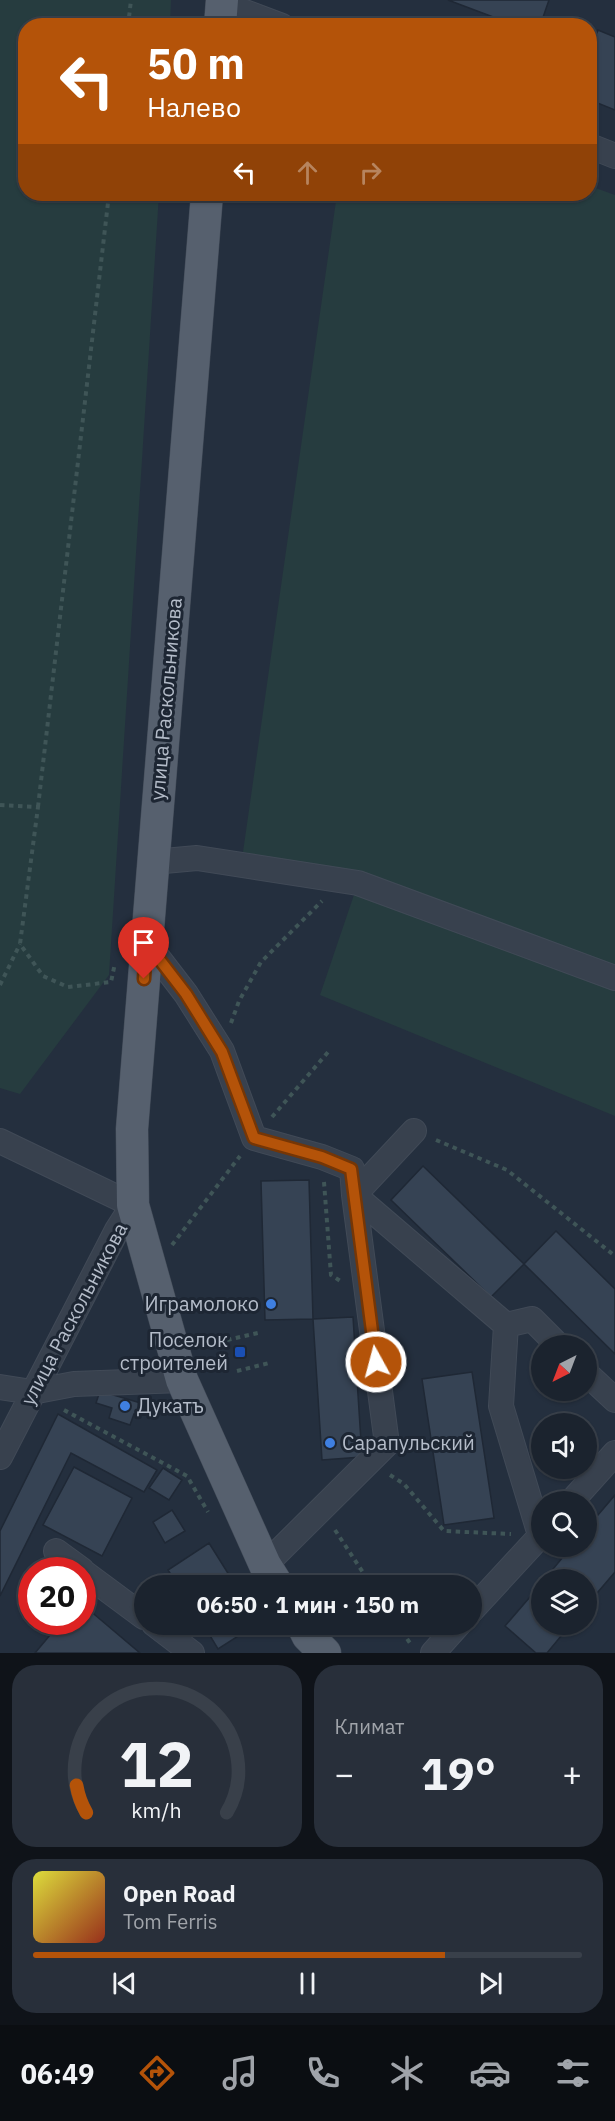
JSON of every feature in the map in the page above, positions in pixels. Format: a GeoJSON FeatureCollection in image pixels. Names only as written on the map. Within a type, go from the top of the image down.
{"type":"FeatureCollection","features":[{"type":"Feature","properties":{"kind":"main road","name":"улица Раскольникова"},"geometry":{"type":"LineString","coordinates":[[206,201],[132,1129],[133,1205],[179,1372],[271,1575]]}},
{"type":"Feature","properties":{"kind":"street"},"geometry":{"type":"LineString","coordinates":[[221,10],[252,18]]}},
{"type":"Feature","properties":{"kind":"street"},"geometry":{"type":"LineString","coordinates":[[597,149],[615,156]]}},
{"type":"Feature","properties":{"kind":"street"},"geometry":{"type":"LineString","coordinates":[[153,862],[197,858],[358,883],[615,978]]}},
{"type":"Feature","properties":{"kind":"street"},"geometry":{"type":"LineString","coordinates":[[146,950],[186,994],[222,1052],[254,1138],[322,1157],[351,1169],[387,1444],[321,1509],[271,1575]]}},
{"type":"Feature","properties":{"kind":"street"},"geometry":{"type":"LineString","coordinates":[[354,1195],[414,1131]]}},
{"type":"Feature","properties":{"kind":"street"},"geometry":{"type":"LineString","coordinates":[[0,1141],[133,1205]]}},
{"type":"Feature","properties":{"kind":"street"},"geometry":{"type":"LineString","coordinates":[[354,1195],[506,1325]]}},
{"type":"Feature","properties":{"kind":"street","name":"улица Раскольникова"},"geometry":{"type":"LineString","coordinates":[[0,1456],[117,1230],[133,1205]]}},
{"type":"Feature","properties":{"kind":"street"},"geometry":{"type":"LineString","coordinates":[[506,1325],[532,1319],[548,1335]]}},
{"type":"Feature","properties":{"kind":"street"},"geometry":{"type":"LineString","coordinates":[[506,1325],[501,1406],[531,1502]]}},
{"type":"Feature","properties":{"kind":"street"},"geometry":{"type":"LineString","coordinates":[[0,1388],[32,1392],[74,1384],[179,1372]]}},
{"type":"Feature","properties":{"kind":"street"},"geometry":{"type":"LineString","coordinates":[[597,1383],[614,1398]]}},
{"type":"Feature","properties":{"kind":"street"},"geometry":{"type":"LineString","coordinates":[[581,1491],[615,1453]]}},
{"type":"Feature","properties":{"kind":"street"},"geometry":{"type":"LineString","coordinates":[[482,1599],[531,1545]]}},
{"type":"Feature","properties":{"kind":"street"},"geometry":{"type":"LineString","coordinates":[[56,1551],[64,1557]]}},
{"type":"Feature","properties":{"kind":"street"},"geometry":{"type":"LineString","coordinates":[[96,1581],[134,1610]]}},
{"type":"Feature","properties":{"kind":"street"},"geometry":{"type":"LineString","coordinates":[[168,1635],[192,1653]]}},
{"type":"Feature","properties":{"kind":"street"},"geometry":{"type":"LineString","coordinates":[[433,1653],[449,1635]]}},
{"type":"Feature","properties":{"kind":"path"},"geometry":{"type":"LineString","coordinates":[[129,18],[131,0]]}},
{"type":"Feature","properties":{"kind":"path"},"geometry":{"type":"LineString","coordinates":[[0,985],[20,944],[108,201]]}},
{"type":"Feature","properties":{"kind":"path"},"geometry":{"type":"LineString","coordinates":[[0,805],[38,807]]}},
{"type":"Feature","properties":{"kind":"path"},"geometry":{"type":"LineString","coordinates":[[222,1052],[239,1001],[261,962],[341,880]]}},
{"type":"Feature","properties":{"kind":"path"},"geometry":{"type":"LineString","coordinates":[[20,944],[43,976],[68,987],[111,981],[116,959],[146,950]]}},
{"type":"Feature","properties":{"kind":"path"},"geometry":{"type":"LineString","coordinates":[[152,1272],[254,1138],[329,1051]]}},
{"type":"Feature","properties":{"kind":"path"},"geometry":{"type":"LineString","coordinates":[[414,1131],[507,1170],[615,1256]]}},
{"type":"Feature","properties":{"kind":"path"},"geometry":{"type":"LineString","coordinates":[[227,1340],[261,1332]]}},
{"type":"Feature","properties":{"kind":"path"},"geometry":{"type":"LineString","coordinates":[[237,1371],[269,1363]]}},
{"type":"Feature","properties":{"kind":"path"},"geometry":{"type":"LineString","coordinates":[[32,1392],[187,1476],[210,1515]]}},
{"type":"Feature","properties":{"kind":"path"},"geometry":{"type":"LineString","coordinates":[[369,1462],[404,1484],[444,1531],[531,1534]]}},
{"type":"Feature","properties":{"kind":"path"},"geometry":{"type":"LineString","coordinates":[[321,1509],[365,1575]]}},
{"type":"Feature","properties":{"kind":"path"},"geometry":{"type":"LineString","coordinates":[[404,1635],[416,1653]]}},
{"type":"Feature","properties":{"kind":"green space"},"geometry":{"type":"Polygon","coordinates":[[[0,0],[171,0],[170,18],[18,18],[18,201],[159,201],[109,975],[20,1094],[0,1088],[0,0]]]}},
{"type":"Feature","properties":{"kind":"green space"},"geometry":{"type":"Polygon","coordinates":[[[597,189],[615,195],[615,1116],[320,995],[360,877],[243,852],[336,201],[597,201],[597,189]]]}},
{"type":"Feature","properties":{"kind":"building"},"geometry":{"type":"Polygon","coordinates":[[[448,0],[549,0],[543,18],[496,18],[448,0]]]}},
{"type":"Feature","properties":{"kind":"building"},"geometry":{"type":"Polygon","coordinates":[[[598,30],[615,37],[615,110],[597,103],[598,30]]]}},
{"type":"Feature","properties":{"kind":"building"},"geometry":{"type":"Polygon","coordinates":[[[423,1166],[524,1264],[491,1297],[391,1200],[423,1166]]]}},
{"type":"Feature","properties":{"kind":"building"},"geometry":{"type":"Polygon","coordinates":[[[309,1180],[313,1319],[265,1320],[261,1181],[309,1180]]]}},
{"type":"Feature","properties":{"kind":"building"},"geometry":{"type":"Polygon","coordinates":[[[556,1231],[615,1289],[615,1354],[597,1335],[524,1264],[556,1231]]]}},
{"type":"Feature","properties":{"kind":"building"},"geometry":{"type":"Polygon","coordinates":[[[353,1317],[362,1457],[322,1460],[313,1319],[353,1317]]]}},
{"type":"Feature","properties":{"kind":"building"},"geometry":{"type":"Polygon","coordinates":[[[472,1372],[494,1518],[444,1525],[422,1379],[472,1372]]]}},
{"type":"Feature","properties":{"kind":"building","name":"Дукатъ"},"geometry":{"type":"Polygon","coordinates":[[[100,1391],[144,1404],[140,1416],[134,1414],[130,1425],[109,1418],[112,1408],[96,1403],[100,1391]]]}},
{"type":"Feature","properties":{"kind":"building"},"geometry":{"type":"Polygon","coordinates":[[[58,1414],[157,1470],[144,1492],[71,1453],[0,1596],[0,1531],[58,1414]]]}},
{"type":"Feature","properties":{"kind":"building"},"geometry":{"type":"Polygon","coordinates":[[[74,1467],[132,1498],[102,1556],[43,1525],[74,1467]]]}},
{"type":"Feature","properties":{"kind":"building"},"geometry":{"type":"Polygon","coordinates":[[[163,1468],[182,1480],[169,1500],[149,1488],[163,1468]]]}},
{"type":"Feature","properties":{"kind":"building"},"geometry":{"type":"Polygon","coordinates":[[[615,1495],[615,1572],[597,1593],[597,1569],[553,1569],[563,1557],[597,1557],[597,1516],[615,1495]]]}},
{"type":"Feature","properties":{"kind":"building"},"geometry":{"type":"Polygon","coordinates":[[[172,1510],[185,1531],[165,1543],[153,1522],[172,1510]]]}},
{"type":"Feature","properties":{"kind":"building"},"geometry":{"type":"Polygon","coordinates":[[[209,1543],[229,1575],[171,1575],[168,1570],[209,1543]]]}},
{"type":"Feature","properties":{"kind":"building"},"geometry":{"type":"Polygon","coordinates":[[[531,1596],[531,1635],[562,1635],[547,1653],[536,1653],[505,1626],[531,1596]]]}},
{"type":"Feature","properties":{"kind":"building"},"geometry":{"type":"Polygon","coordinates":[[[96,1616],[140,1653],[35,1653],[50,1635],[96,1635],[96,1616]]]}},
{"type":"Feature","properties":{"kind":"building"},"geometry":{"type":"Polygon","coordinates":[[[210,1635],[240,1635],[218,1649],[210,1635]]]}},
{"type":"Feature","properties":{"kind":"place","name":"Играмолоко"},"geometry":{"type":"Point","coordinates":[271,1304]}},
{"type":"Feature","properties":{"kind":"place","name":"Поселок строителей"},"geometry":{"type":"Point","coordinates":[240,1352]}},
{"type":"Feature","properties":{"kind":"place","name":"Дукатъ"},"geometry":{"type":"Point","coordinates":[125,1406]}},
{"type":"Feature","properties":{"kind":"place","name":"Сарапульский"},"geometry":{"type":"Point","coordinates":[330,1443]}},
{"type":"Feature","properties":{"kind":"route"},"geometry":{"type":"LineString","coordinates":[[144,979],[146,942],[186,994],[222,1052],[254,1138],[322,1157],[351,1169],[376,1362]]}}]}
